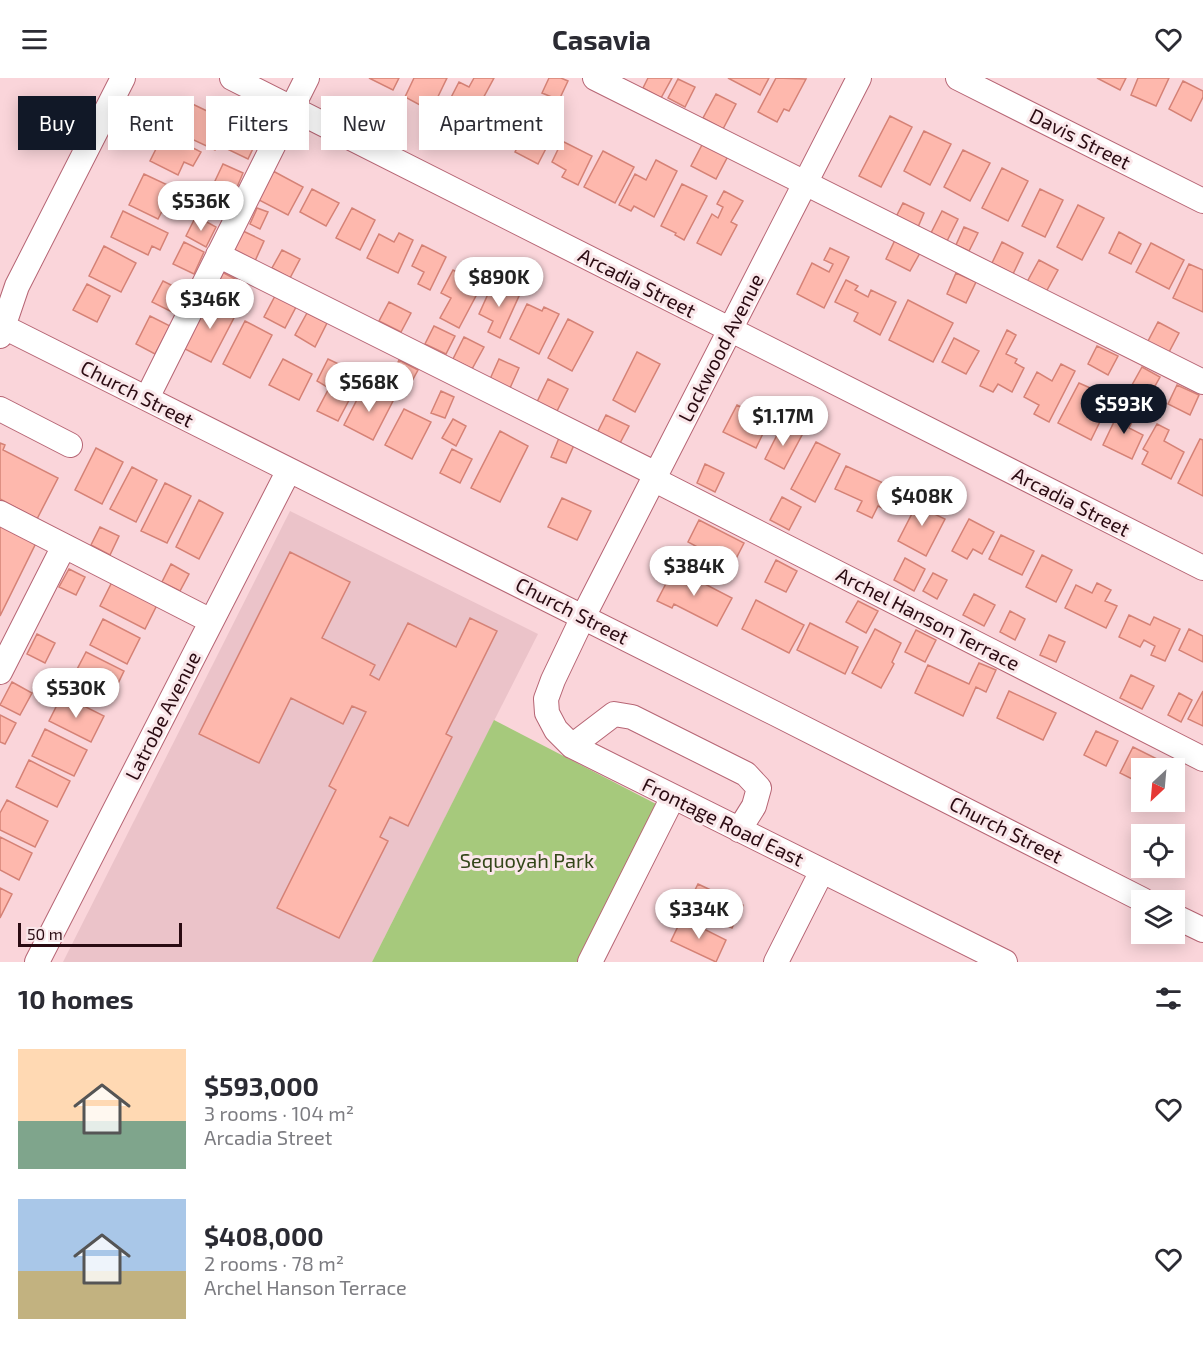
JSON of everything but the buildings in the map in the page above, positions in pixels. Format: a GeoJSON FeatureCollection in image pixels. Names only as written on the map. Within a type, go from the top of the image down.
{"type":"FeatureCollection","features":[{"type":"Feature","properties":{"kind":"street"},"geometry":{"type":"LineString","coordinates":[[1,329],[17,286],[123,78]]}},
{"type":"Feature","properties":{"kind":"street","name":"Arcadia Street"},"geometry":{"type":"LineString","coordinates":[[232,78],[267,96]]}},
{"type":"Feature","properties":{"kind":"street"},"geometry":{"type":"LineString","coordinates":[[297,96],[307,78]]}},
{"type":"Feature","properties":{"kind":"street"},"geometry":{"type":"LineString","coordinates":[[595,78],[1203,382]]}},
{"type":"Feature","properties":{"kind":"street","name":"Lockwood Avenue"},"geometry":{"type":"LineString","coordinates":[[583,617],[859,78]]}},
{"type":"Feature","properties":{"kind":"street","name":"Davis Street"},"geometry":{"type":"LineString","coordinates":[[958,78],[1203,201]]}},
{"type":"Feature","properties":{"kind":"street","name":"Arcadia Street"},"geometry":{"type":"LineString","coordinates":[[309,117],[1203,568]]}},
{"type":"Feature","properties":{"kind":"street"},"geometry":{"type":"LineString","coordinates":[[147,398],[270,150]]}},
{"type":"Feature","properties":{"kind":"street","name":"Archel Hanson Terrace"},"geometry":{"type":"LineString","coordinates":[[218,255],[1203,759]]}},
{"type":"Feature","properties":{"kind":"street","name":"Church Street"},"geometry":{"type":"LineString","coordinates":[[1,329],[147,398],[1131,894]]}},
{"type":"Feature","properties":{"kind":"street"},"geometry":{"type":"LineString","coordinates":[[0,409],[70,445]]}},
{"type":"Feature","properties":{"kind":"street","name":"Latrobe Avenue"},"geometry":{"type":"LineString","coordinates":[[37,962],[289,470]]}},
{"type":"Feature","properties":{"kind":"street"},"geometry":{"type":"LineString","coordinates":[[0,513],[211,621]]}},
{"type":"Feature","properties":{"kind":"street"},"geometry":{"type":"LineString","coordinates":[[0,672],[64,546]]}},
{"type":"Feature","properties":{"kind":"street","name":"Frontage Road East"},"geometry":{"type":"LineString","coordinates":[[583,617],[546,699],[547,713],[556,730],[572,746],[822,871],[966,953],[1005,962]]}},
{"type":"Feature","properties":{"kind":"street"},"geometry":{"type":"LineString","coordinates":[[572,746],[614,714],[632,717],[746,774],[759,788],[753,806],[739,830]]}},
{"type":"Feature","properties":{"kind":"street"},"geometry":{"type":"LineString","coordinates":[[590,962],[673,797]]}},
{"type":"Feature","properties":{"kind":"street"},"geometry":{"type":"LineString","coordinates":[[776,962],[822,871]]}},
{"type":"Feature","properties":{"kind":"street"},"geometry":{"type":"LineString","coordinates":[[1185,922],[1199,929]]}},
{"type":"Feature","properties":{"kind":"shaded area"},"geometry":{"type":"Polygon","coordinates":[[[290,511],[538,634],[372,962],[63,962],[290,511]]]}},
{"type":"Feature","properties":{"kind":"green space","name":"Sequoyah Park"},"geometry":{"type":"Polygon","coordinates":[[[494,720],[660,806],[581,962],[372,962],[494,720]]]}}]}
